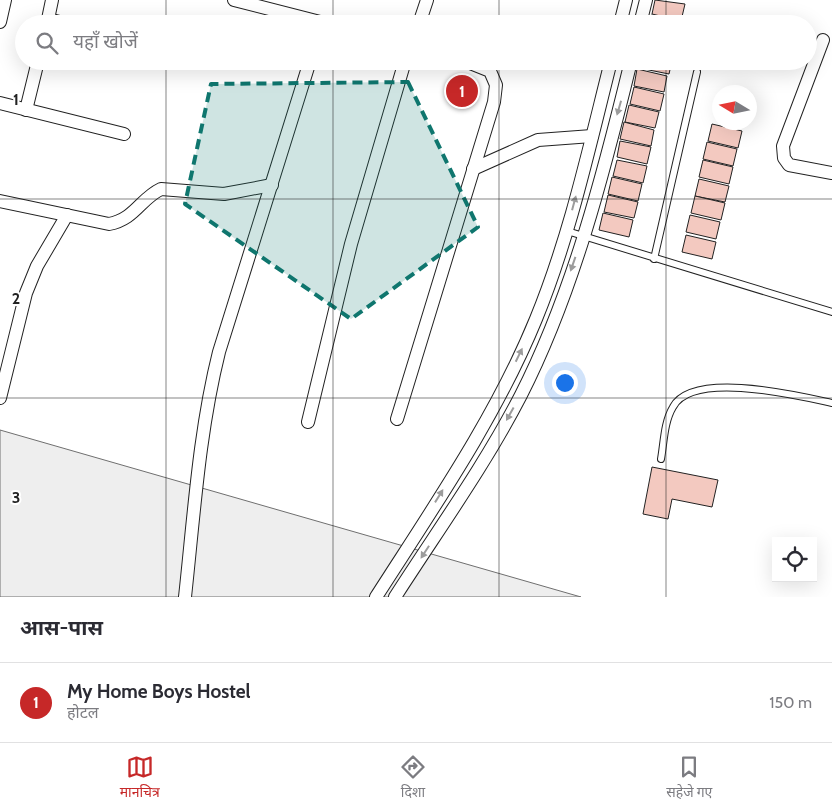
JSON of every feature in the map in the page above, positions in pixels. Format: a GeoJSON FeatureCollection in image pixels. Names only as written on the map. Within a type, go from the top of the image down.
{"type":"FeatureCollection","features":[{"type":"Feature","properties":{"kind":"street"},"geometry":{"type":"LineString","coordinates":[[49,15],[52,0]]}},
{"type":"Feature","properties":{"kind":"street"},"geometry":{"type":"LineString","coordinates":[[234,0],[293,15]]}},
{"type":"Feature","properties":{"kind":"street"},"geometry":{"type":"LineString","coordinates":[[422,15],[427,0]]}},
{"type":"Feature","properties":{"kind":"street"},"geometry":{"type":"LineString","coordinates":[[622,15],[626,0]]}},
{"type":"Feature","properties":{"kind":"street"},"geometry":{"type":"LineString","coordinates":[[642,15],[646,0]]}},
{"type":"Feature","properties":{"kind":"street"},"geometry":{"type":"LineString","coordinates":[[0,22],[3,6]]}},
{"type":"Feature","properties":{"kind":"street"},"geometry":{"type":"LineString","coordinates":[[817,56],[823,40]]}},
{"type":"Feature","properties":{"kind":"street"},"geometry":{"type":"LineString","coordinates":[[26,110],[36,70]]}},
{"type":"Feature","properties":{"kind":"street"},"geometry":{"type":"LineString","coordinates":[[185,597],[204,426],[211,385],[219,352],[307,70]]}},
{"type":"Feature","properties":{"kind":"street"},"geometry":{"type":"LineString","coordinates":[[308,422],[351,244],[402,70]]}},
{"type":"Feature","properties":{"kind":"street"},"geometry":{"type":"LineString","coordinates":[[397,419],[494,102],[496,85],[490,71],[488,70]]}},
{"type":"Feature","properties":{"kind":"street"},"geometry":{"type":"LineString","coordinates":[[376,597],[473,441],[504,385],[535,321],[567,231],[609,70]]}},
{"type":"Feature","properties":{"kind":"street"},"geometry":{"type":"LineString","coordinates":[[396,597],[490,451],[522,394],[550,328],[583,237],[629,70]]}},
{"type":"Feature","properties":{"kind":"street"},"geometry":{"type":"LineString","coordinates":[[812,70],[783,146],[784,158],[790,165],[832,173]]}},
{"type":"Feature","properties":{"kind":"street"},"geometry":{"type":"LineString","coordinates":[[0,103],[124,134]]}},
{"type":"Feature","properties":{"kind":"street"},"geometry":{"type":"LineString","coordinates":[[473,169],[538,140],[592,136]]}},
{"type":"Feature","properties":{"kind":"street"},"geometry":{"type":"LineString","coordinates":[[0,200],[109,224],[122,222],[161,189],[224,194],[272,185]]}},
{"type":"Feature","properties":{"kind":"street"},"geometry":{"type":"LineString","coordinates":[[0,398],[26,293],[37,266],[67,215]]}},
{"type":"Feature","properties":{"kind":"lane"},"geometry":{"type":"LineString","coordinates":[[654,258],[697,72]]}},
{"type":"Feature","properties":{"kind":"lane"},"geometry":{"type":"LineString","coordinates":[[567,231],[832,312]]}},
{"type":"Feature","properties":{"kind":"lane"},"geometry":{"type":"LineString","coordinates":[[661,459],[666,424],[673,406],[679,399],[694,390],[740,388],[777,391],[832,403]]}},
{"type":"Feature","properties":{"kind":"highlighted area"},"geometry":{"type":"Polygon","coordinates":[[[408,82],[478,227],[351,319],[185,204],[211,84],[408,82]]]}},
{"type":"Feature","properties":{"kind":"shaded area"},"geometry":{"type":"Polygon","coordinates":[[[0,430],[581,597],[0,597],[0,430]]]}},
{"type":"Feature","properties":{"kind":"building"},"geometry":{"type":"Polygon","coordinates":[[[655,0],[685,4],[682,15],[652,14],[655,0]]]}},
{"type":"Feature","properties":{"kind":"building"},"geometry":{"type":"Polygon","coordinates":[[[637,70],[667,76],[664,92],[634,86],[637,70]]]}},
{"type":"Feature","properties":{"kind":"building"},"geometry":{"type":"Polygon","coordinates":[[[649,70],[670,70],[669,74],[649,70]]]}},
{"type":"Feature","properties":{"kind":"building"},"geometry":{"type":"Polygon","coordinates":[[[634,87],[664,94],[660,111],[630,104],[634,87]]]}},
{"type":"Feature","properties":{"kind":"building"},"geometry":{"type":"Polygon","coordinates":[[[629,105],[659,112],[655,128],[625,122],[629,105]]]}},
{"type":"Feature","properties":{"kind":"building"},"geometry":{"type":"Polygon","coordinates":[[[624,122],[654,130],[651,146],[620,139],[624,122]]]}},
{"type":"Feature","properties":{"kind":"building"},"geometry":{"type":"Polygon","coordinates":[[[712,124],[712,130],[742,131],[738,148],[708,141],[712,124]]]}},
{"type":"Feature","properties":{"kind":"building"},"geometry":{"type":"Polygon","coordinates":[[[620,141],[651,147],[647,164],[617,157],[620,141]]]}},
{"type":"Feature","properties":{"kind":"building"},"geometry":{"type":"Polygon","coordinates":[[[707,142],[737,149],[733,166],[703,159],[707,142]]]}},
{"type":"Feature","properties":{"kind":"building"},"geometry":{"type":"Polygon","coordinates":[[[617,160],[647,166],[643,183],[613,176],[617,160]]]}},
{"type":"Feature","properties":{"kind":"building"},"geometry":{"type":"Polygon","coordinates":[[[703,160],[733,167],[729,184],[699,177],[703,160]]]}},
{"type":"Feature","properties":{"kind":"building"},"geometry":{"type":"Polygon","coordinates":[[[612,177],[642,184],[638,201],[608,194],[612,177]]]}},
{"type":"Feature","properties":{"kind":"building"},"geometry":{"type":"Polygon","coordinates":[[[699,179],[729,186],[725,202],[695,196],[699,179]]]}},
{"type":"Feature","properties":{"kind":"building"},"geometry":{"type":"Polygon","coordinates":[[[608,195],[638,202],[634,218],[604,212],[608,195]]]}},
{"type":"Feature","properties":{"kind":"building"},"geometry":{"type":"Polygon","coordinates":[[[695,196],[725,203],[721,220],[691,213],[695,196]]]}},
{"type":"Feature","properties":{"kind":"building"},"geometry":{"type":"Polygon","coordinates":[[[603,213],[633,220],[629,237],[599,230],[603,213]]]}},
{"type":"Feature","properties":{"kind":"building"},"geometry":{"type":"Polygon","coordinates":[[[690,215],[720,222],[716,239],[686,232],[690,215]]]}},
{"type":"Feature","properties":{"kind":"building"},"geometry":{"type":"Polygon","coordinates":[[[686,235],[716,242],[712,259],[682,252],[686,235]]]}},
{"type":"Feature","properties":{"kind":"building"},"geometry":{"type":"Polygon","coordinates":[[[652,467],[718,480],[712,507],[672,499],[668,519],[643,514],[652,467]]]}},
{"type":"Feature","properties":{"kind":"place","name":"My Home Boys Hostel"},"geometry":{"type":"Point","coordinates":[462,91]}}]}
